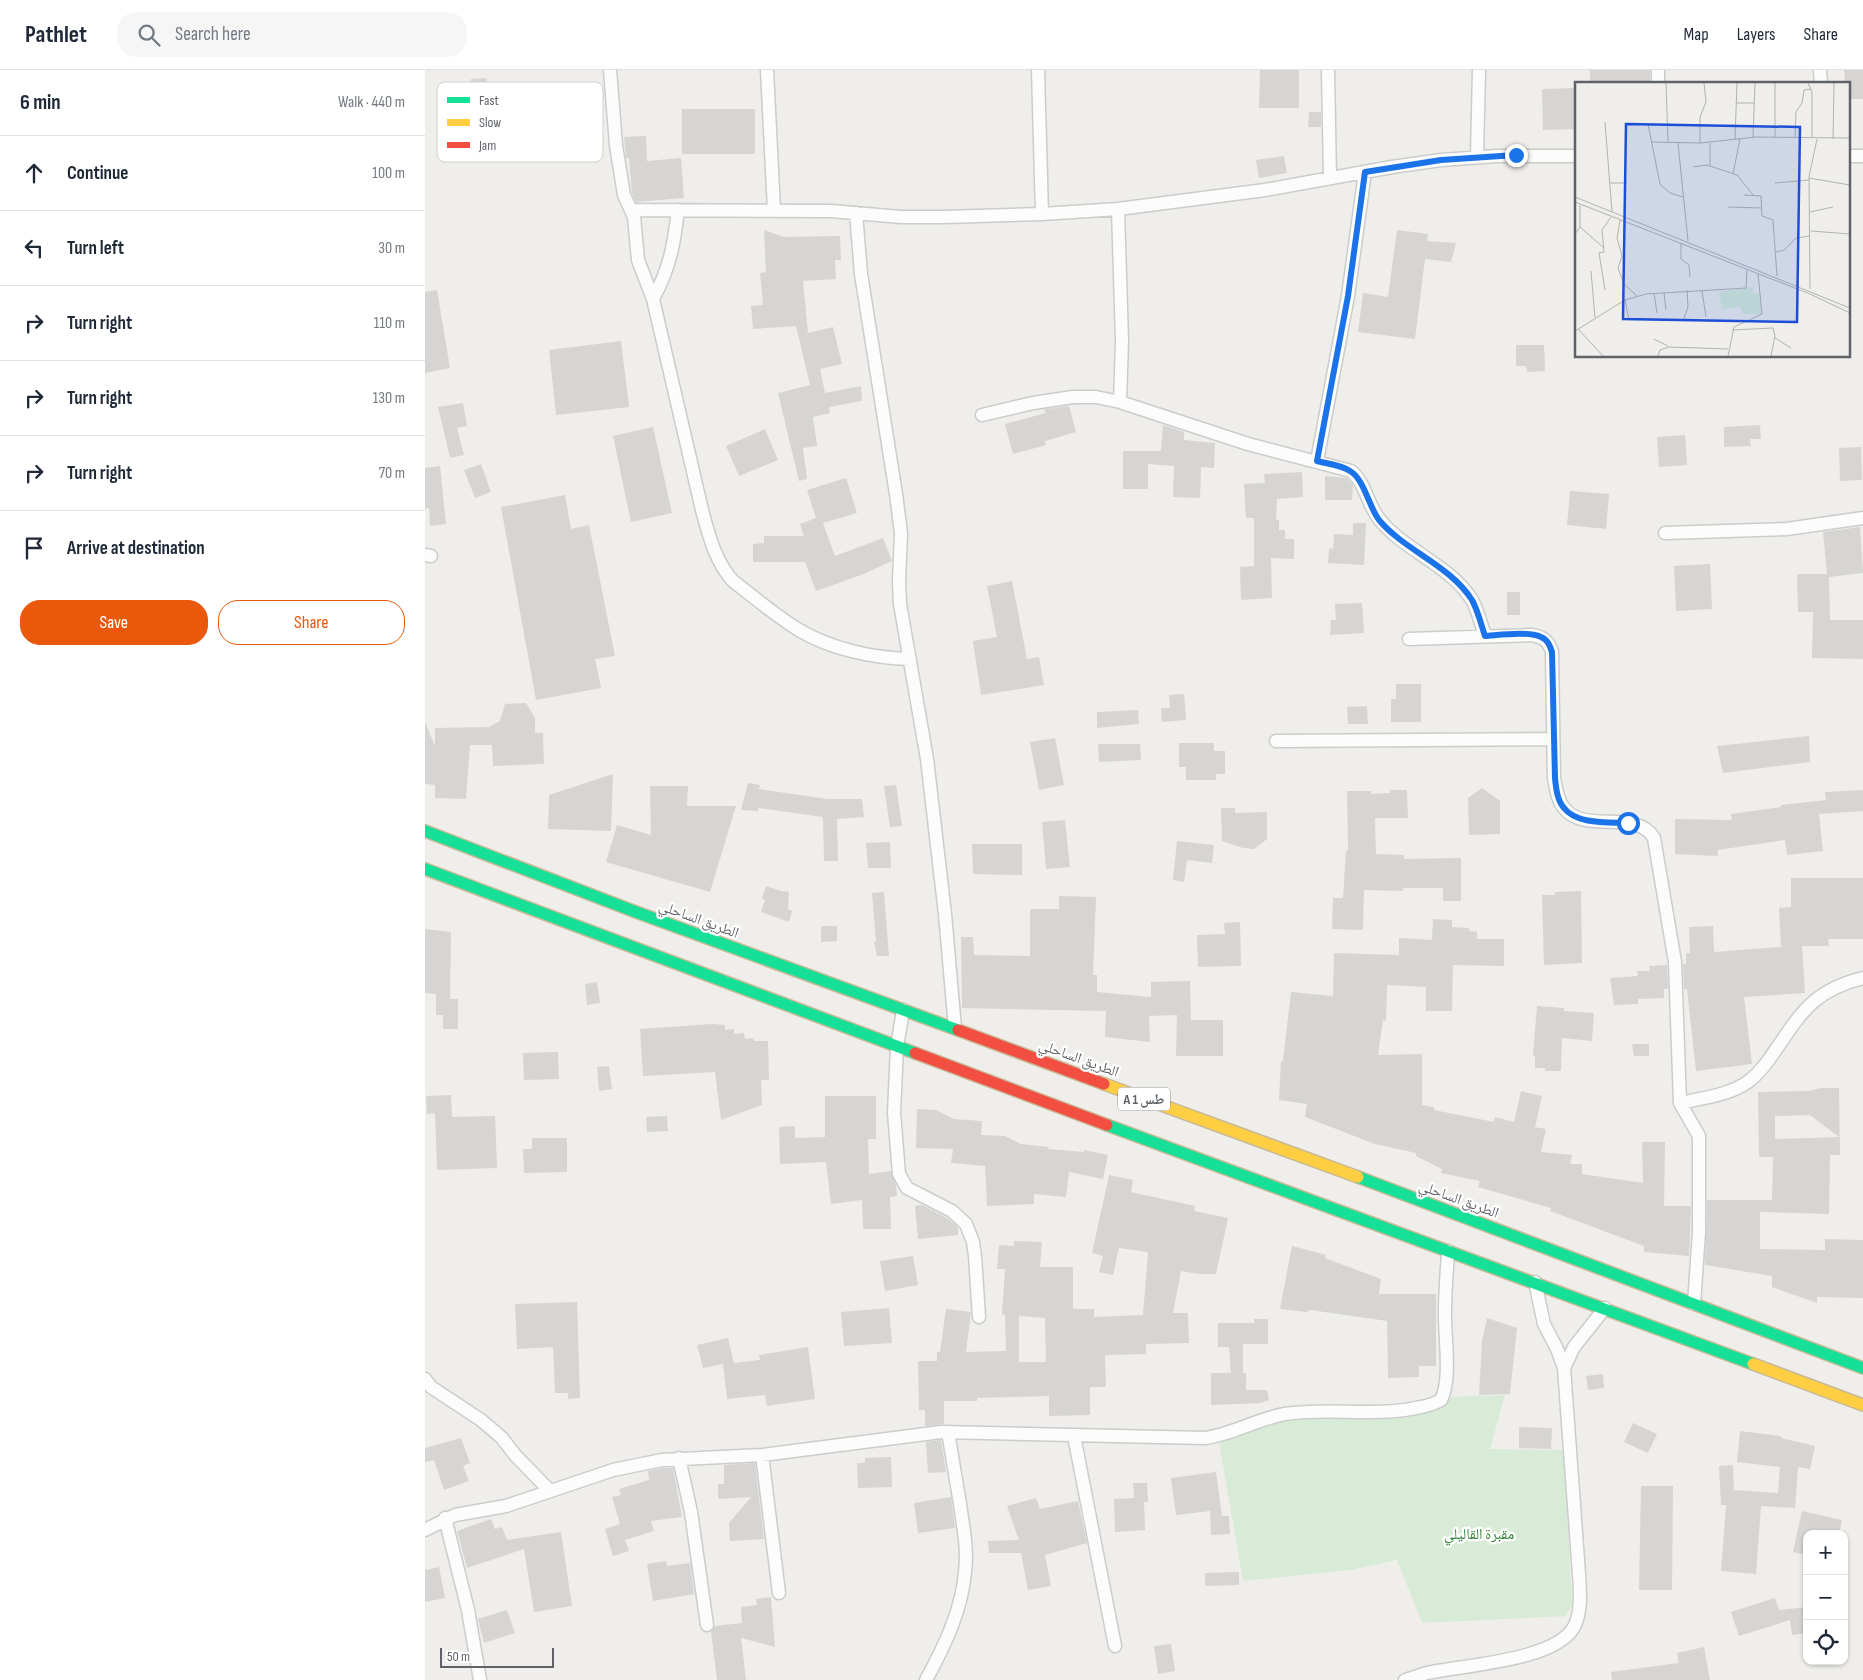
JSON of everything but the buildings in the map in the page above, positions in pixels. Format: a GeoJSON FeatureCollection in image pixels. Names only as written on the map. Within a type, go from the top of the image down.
{"type":"FeatureCollection","features":[{"type":"Feature","properties":{"kind":"highway","name":"الطريق الساحلي"},"geometry":{"type":"LineString","coordinates":[[425,831],[1863,1368]]}},
{"type":"Feature","properties":{"kind":"highway","name":"A 1 طس"},"geometry":{"type":"LineString","coordinates":[[425,869],[897,1048],[1535,1282],[1863,1405]]}},
{"type":"Feature","properties":{"kind":"street"},"geometry":{"type":"LineString","coordinates":[[610,70],[616,144],[622,187],[626,202],[632,210],[636,224],[638,260],[653,299],[710,541],[725,571],[733,581],[766,607],[799,630],[817,639],[877,657],[910,659]]}},
{"type":"Feature","properties":{"kind":"street"},"geometry":{"type":"LineString","coordinates":[[767,70],[774,210]]}},
{"type":"Feature","properties":{"kind":"street"},"geometry":{"type":"LineString","coordinates":[[1038,70],[1042,214]]}},
{"type":"Feature","properties":{"kind":"street"},"geometry":{"type":"LineString","coordinates":[[1328,70],[1330,178]]}},
{"type":"Feature","properties":{"kind":"street"},"geometry":{"type":"LineString","coordinates":[[1477,156],[1479,70]]}},
{"type":"Feature","properties":{"kind":"street"},"geometry":{"type":"LineString","coordinates":[[632,210],[831,211],[901,217],[1042,214],[1117,209],[1265,190],[1365,172],[1477,156],[1575,156]]}},
{"type":"Feature","properties":{"kind":"street"},"geometry":{"type":"LineString","coordinates":[[1317,461],[1348,296],[1365,172]]}},
{"type":"Feature","properties":{"kind":"street"},"geometry":{"type":"LineString","coordinates":[[1117,209],[1122,357],[1120,402]]}},
{"type":"Feature","properties":{"kind":"street"},"geometry":{"type":"LineString","coordinates":[[653,299],[660,286],[672,253],[678,210]]}},
{"type":"Feature","properties":{"kind":"street"},"geometry":{"type":"LineString","coordinates":[[856,213],[861,274],[901,533],[900,604],[927,759],[938,842],[955,1028]]}},
{"type":"Feature","properties":{"kind":"street"},"geometry":{"type":"LineString","coordinates":[[982,415],[1033,403],[1073,397],[1096,397],[1120,402],[1248,444],[1343,468],[1355,475],[1374,511],[1385,526],[1450,577],[1466,592],[1476,608],[1485,636]]}},
{"type":"Feature","properties":{"kind":"street"},"geometry":{"type":"LineString","coordinates":[[1665,533],[1787,528],[1863,518]]}},
{"type":"Feature","properties":{"kind":"street"},"geometry":{"type":"LineString","coordinates":[[1409,639],[1532,635],[1546,640],[1550,646],[1553,669],[1555,778],[1559,799],[1563,808],[1581,818],[1628,823],[1645,827],[1654,838],[1675,962],[1680,1103],[1699,1136],[1699,1232],[1694,1304]]}},
{"type":"Feature","properties":{"kind":"street"},"geometry":{"type":"LineString","coordinates":[[1276,741],[1553,739]]}},
{"type":"Feature","properties":{"kind":"street"},"geometry":{"type":"LineString","coordinates":[[1680,1103],[1728,1091],[1748,1082],[1764,1067],[1800,1015],[1821,995],[1842,983],[1863,978]]}},
{"type":"Feature","properties":{"kind":"street"},"geometry":{"type":"LineString","coordinates":[[903,1010],[897,1048],[894,1113],[899,1174],[907,1188],[952,1211],[966,1224],[973,1242],[975,1256],[979,1317]]}},
{"type":"Feature","properties":{"kind":"street"},"geometry":{"type":"LineString","coordinates":[[425,1530],[445,1518],[455,1515],[506,1506],[613,1470],[662,1460],[826,1448],[902,1436],[948,1432],[1205,1438],[1285,1414],[1316,1412],[1384,1413],[1437,1403],[1441,1400],[1445,1390],[1447,1349],[1445,1312],[1449,1251]]}},
{"type":"Feature","properties":{"kind":"street"},"geometry":{"type":"LineString","coordinates":[[1405,1680],[1426,1673],[1535,1652],[1553,1645],[1566,1637],[1578,1615],[1580,1599],[1579,1574],[1564,1368],[1544,1324],[1535,1282]]}},
{"type":"Feature","properties":{"kind":"street"},"geometry":{"type":"LineString","coordinates":[[1564,1368],[1574,1347],[1605,1308]]}},
{"type":"Feature","properties":{"kind":"street"},"geometry":{"type":"LineString","coordinates":[[425,1378],[431,1387],[481,1420],[502,1438],[515,1455],[550,1491]]}},
{"type":"Feature","properties":{"kind":"street"},"geometry":{"type":"LineString","coordinates":[[927,1680],[949,1631],[963,1591],[965,1572],[966,1552],[964,1534],[948,1432]]}},
{"type":"Feature","properties":{"kind":"street"},"geometry":{"type":"LineString","coordinates":[[1074,1436],[1115,1646]]}},
{"type":"Feature","properties":{"kind":"street"},"geometry":{"type":"LineString","coordinates":[[763,1454],[779,1593]]}},
{"type":"Feature","properties":{"kind":"street"},"geometry":{"type":"LineString","coordinates":[[679,1458],[691,1512],[707,1625]]}},
{"type":"Feature","properties":{"kind":"street"},"geometry":{"type":"LineString","coordinates":[[445,1518],[468,1610],[480,1680]]}},
{"type":"Feature","properties":{"kind":"green space","name":"مقبرة القاليلي"},"geometry":{"type":"Polygon","coordinates":[[[1505,1395],[1490,1449],[1564,1450],[1572,1605],[1566,1616],[1422,1623],[1397,1560],[1350,1570],[1243,1581],[1219,1442],[1283,1419],[1339,1415],[1362,1419],[1409,1417],[1429,1410],[1453,1397],[1505,1395]]]}},
{"type":"Feature","properties":{"kind":"traffic: fast"},"geometry":{"type":"LineString","coordinates":[[425,831],[636,912],[958,1030]]}},
{"type":"Feature","properties":{"kind":"traffic: fast"},"geometry":{"type":"LineString","coordinates":[[425,869],[915,1053]]}},
{"type":"Feature","properties":{"kind":"traffic: fast"},"geometry":{"type":"LineString","coordinates":[[1107,1125],[1753,1364]]}},
{"type":"Feature","properties":{"kind":"traffic: fast"},"geometry":{"type":"LineString","coordinates":[[1358,1177],[1863,1368]]}},
{"type":"Feature","properties":{"kind":"traffic: slow"},"geometry":{"type":"LineString","coordinates":[[1104,1084],[1358,1177]]}},
{"type":"Feature","properties":{"kind":"traffic: slow"},"geometry":{"type":"LineString","coordinates":[[1753,1364],[1863,1405]]}},
{"type":"Feature","properties":{"kind":"traffic: jam"},"geometry":{"type":"LineString","coordinates":[[958,1030],[1104,1084]]}},
{"type":"Feature","properties":{"kind":"traffic: jam"},"geometry":{"type":"LineString","coordinates":[[915,1053],[1107,1125]]}},
{"type":"Feature","properties":{"kind":"route"},"geometry":{"type":"LineString","coordinates":[[1516,155],[1477,156],[1441,160],[1365,172],[1348,296],[1317,461],[1343,468],[1355,475],[1379,520],[1466,592],[1476,608],[1485,636],[1532,635],[1546,640],[1552,652],[1555,778],[1559,799],[1563,808],[1581,818],[1628,823]]}}]}
